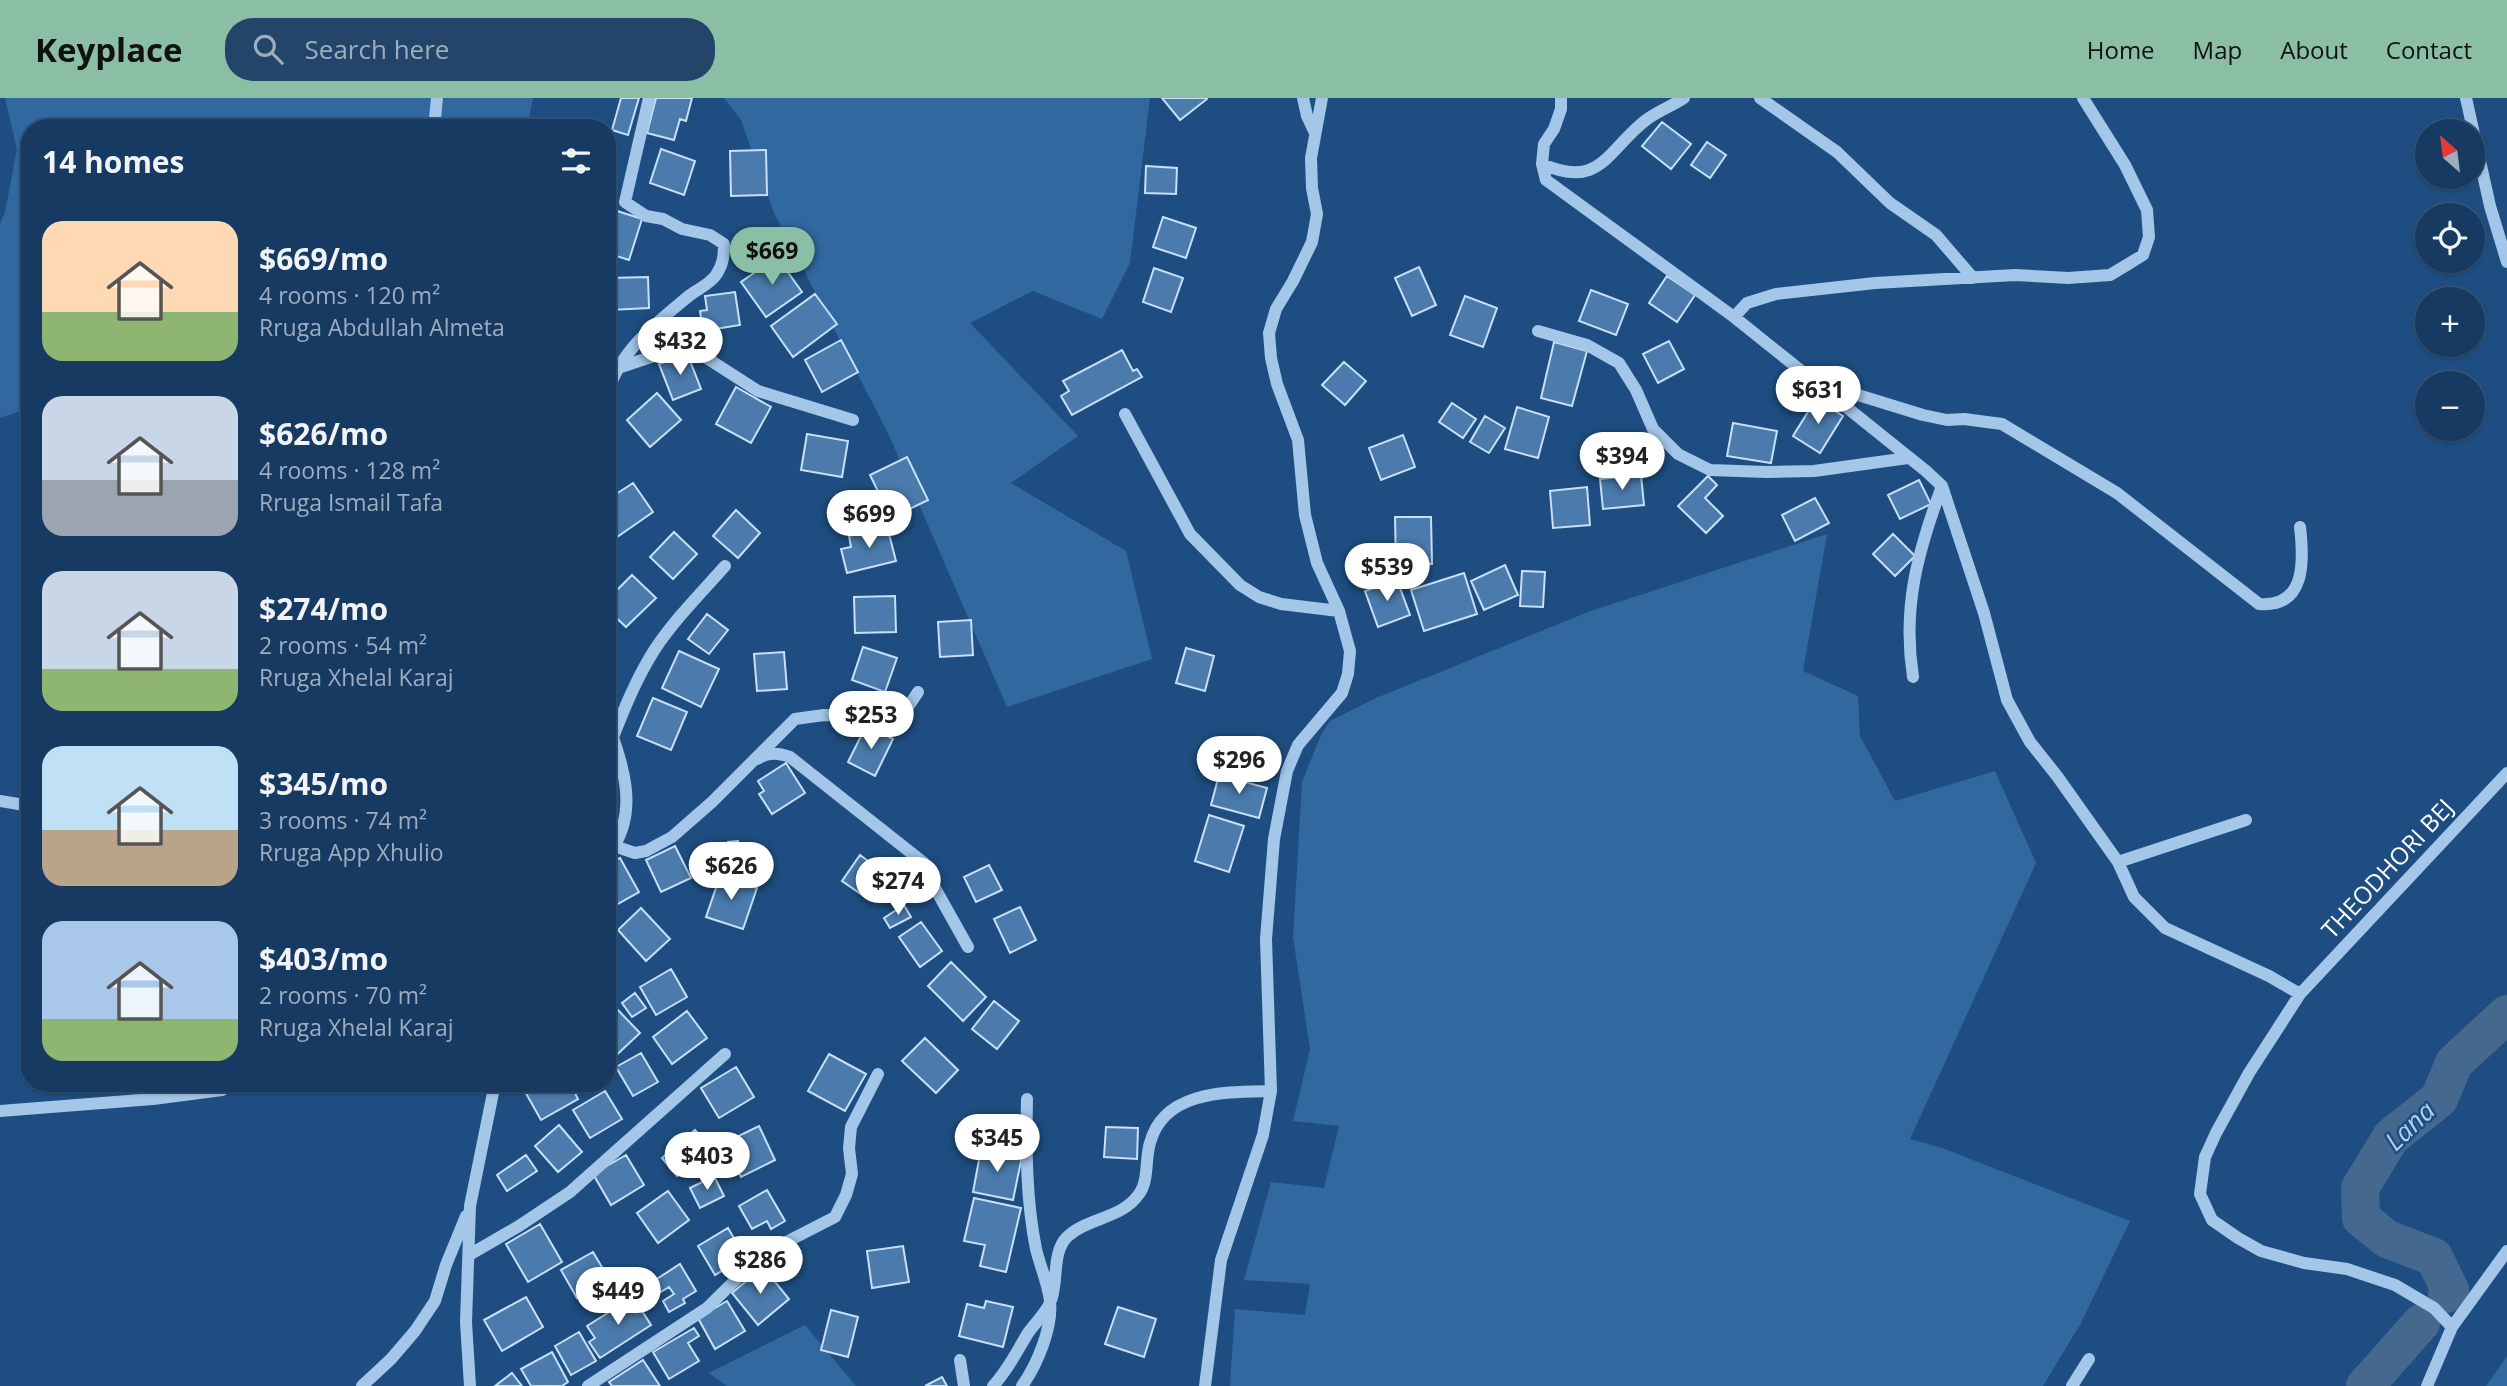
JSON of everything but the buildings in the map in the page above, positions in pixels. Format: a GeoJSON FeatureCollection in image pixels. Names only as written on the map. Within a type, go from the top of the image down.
{"type":"FeatureCollection","features":[{"type":"Feature","properties":{"kind":"street"},"geometry":{"type":"LineString","coordinates":[[435,119],[437,98]]}},
{"type":"Feature","properties":{"kind":"street"},"geometry":{"type":"LineString","coordinates":[[616,373],[629,351],[657,322],[715,276],[724,259],[724,244],[710,235],[682,229],[663,219],[646,216],[625,202],[649,98]]}},
{"type":"Feature","properties":{"kind":"street"},"geometry":{"type":"LineString","coordinates":[[1303,98],[1315,133]]}},
{"type":"Feature","properties":{"kind":"street"},"geometry":{"type":"LineString","coordinates":[[1205,1386],[1221,1260],[1263,1135],[1271,1091],[1266,939],[1274,839],[1287,771],[1298,744],[1342,692],[1348,674],[1350,652],[1339,611],[1317,564],[1305,515],[1298,440],[1278,384],[1271,358],[1269,333],[1276,309],[1312,242],[1317,214],[1312,188],[1311,158],[1322,98]]}},
{"type":"Feature","properties":{"kind":"street"},"geometry":{"type":"LineString","coordinates":[[1561,98],[1561,109],[1554,129],[1544,144],[1542,164],[1546,180],[1734,317],[1942,486],[1984,612],[2007,700],[2030,742],[2118,862],[2134,897],[2165,928],[2269,976],[2300,994]]}},
{"type":"Feature","properties":{"kind":"street"},"geometry":{"type":"LineString","coordinates":[[1542,164],[1561,172],[1594,169],[1646,120],[1684,98]]}},
{"type":"Feature","properties":{"kind":"street"},"geometry":{"type":"LineString","coordinates":[[1760,98],[1837,152],[1890,203],[1936,235],[1973,278]]}},
{"type":"Feature","properties":{"kind":"street"},"geometry":{"type":"LineString","coordinates":[[1734,317],[1747,303],[1776,294],[1875,283],[2015,275],[2068,278],[2110,275],[2143,255],[2149,237],[2147,210],[2125,165],[2083,98]]}},
{"type":"Feature","properties":{"kind":"street"},"geometry":{"type":"LineString","coordinates":[[2466,98],[2490,206],[2507,262]]}},
{"type":"Feature","properties":{"kind":"street"},"geometry":{"type":"LineString","coordinates":[[1538,331],[1587,345],[1619,363],[1636,390],[1653,429],[1678,454],[1710,470],[1814,471],[1908,457]]}},
{"type":"Feature","properties":{"kind":"street"},"geometry":{"type":"LineString","coordinates":[[618,368],[669,351],[686,351],[702,355],[758,391],[853,420]]}},
{"type":"Feature","properties":{"kind":"street"},"geometry":{"type":"LineString","coordinates":[[1812,381],[1923,415],[1947,420],[1965,419],[2001,424],[2117,493],[2259,604],[2273,606],[2287,600],[2296,587],[2303,552],[2300,527]]}},
{"type":"Feature","properties":{"kind":"street"},"geometry":{"type":"LineString","coordinates":[[1125,414],[1190,534],[1240,584],[1259,597],[1281,604],[1339,611]]}},
{"type":"Feature","properties":{"kind":"street"},"geometry":{"type":"LineString","coordinates":[[1913,677],[1909,618],[1916,566],[1942,486]]}},
{"type":"Feature","properties":{"kind":"street"},"geometry":{"type":"LineString","coordinates":[[616,730],[634,687],[656,648],[686,608],[726,566]]}},
{"type":"Feature","properties":{"kind":"street"},"geometry":{"type":"LineString","coordinates":[[616,849],[635,853],[659,846],[682,830],[795,719],[824,715],[891,718],[906,710],[918,692]]}},
{"type":"Feature","properties":{"kind":"street"},"geometry":{"type":"LineString","coordinates":[[616,749],[626,787],[628,810],[623,832],[616,841]]}},
{"type":"Feature","properties":{"kind":"street"},"geometry":{"type":"LineString","coordinates":[[751,762],[766,754],[778,753],[790,757],[924,863],[968,947]]}},
{"type":"Feature","properties":{"kind":"street","name":"THEODHORI BEJ"},"geometry":{"type":"LineString","coordinates":[[2452,1328],[2434,1308],[2395,1285],[2347,1269],[2304,1263],[2261,1251],[2212,1220],[2200,1194],[2205,1157],[2249,1073],[2300,994],[2507,773]]}},
{"type":"Feature","properties":{"kind":"street"},"geometry":{"type":"LineString","coordinates":[[0,801],[21,804]]}},
{"type":"Feature","properties":{"kind":"street"},"geometry":{"type":"LineString","coordinates":[[2118,862],[2246,820]]}},
{"type":"Feature","properties":{"kind":"street"},"geometry":{"type":"LineString","coordinates":[[469,1255],[570,1192],[725,1054]]}},
{"type":"Feature","properties":{"kind":"street"},"geometry":{"type":"LineString","coordinates":[[588,1386],[707,1308],[761,1255],[835,1217],[846,1195],[852,1174],[849,1148],[851,1127],[877,1074]]}},
{"type":"Feature","properties":{"kind":"street"},"geometry":{"type":"LineString","coordinates":[[1022,1386],[1041,1353],[1059,1254],[1066,1238],[1084,1225],[1132,1204],[1142,1191],[1150,1142],[1158,1123],[1175,1107],[1194,1098],[1226,1092],[1271,1091]]}},
{"type":"Feature","properties":{"kind":"street"},"geometry":{"type":"LineString","coordinates":[[0,1111],[207,1092]]}},
{"type":"Feature","properties":{"kind":"street"},"geometry":{"type":"LineString","coordinates":[[470,1386],[467,1322],[470,1206],[493,1092]]}},
{"type":"Feature","properties":{"kind":"street"},"geometry":{"type":"LineString","coordinates":[[1027,1098],[1028,1191],[1036,1248],[1051,1302]]}},
{"type":"Feature","properties":{"kind":"street"},"geometry":{"type":"LineString","coordinates":[[362,1386],[391,1359],[415,1331],[435,1301],[446,1265],[470,1206]]}},
{"type":"Feature","properties":{"kind":"street"},"geometry":{"type":"LineString","coordinates":[[2427,1386],[2452,1328],[2507,1251]]}},
{"type":"Feature","properties":{"kind":"street"},"geometry":{"type":"LineString","coordinates":[[993,1386],[1004,1374],[1028,1332],[1051,1302]]}},
{"type":"Feature","properties":{"kind":"street"},"geometry":{"type":"LineString","coordinates":[[2072,1386],[2089,1359]]}},
{"type":"Feature","properties":{"kind":"street"},"geometry":{"type":"LineString","coordinates":[[960,1360],[964,1386]]}},
{"type":"Feature","properties":{"kind":"shaded area"},"geometry":{"type":"Polygon","coordinates":[[[5,98],[533,98],[529,119],[21,119],[21,411],[0,418],[0,224],[5,212],[17,149],[5,98]]]}},
{"type":"Feature","properties":{"kind":"shaded area"},"geometry":{"type":"Polygon","coordinates":[[[724,98],[1150,98],[1130,263],[1102,319],[1033,291],[970,323],[1078,436],[1011,483],[1126,551],[1152,659],[1007,707],[888,433],[774,213],[741,120],[724,98]]]}},
{"type":"Feature","properties":{"kind":"shaded area"},"geometry":{"type":"Polygon","coordinates":[[[1827,534],[1803,671],[1858,696],[1860,736],[1895,801],[1995,771],[2036,863],[1910,1139],[1942,1148],[2130,1221],[2081,1323],[2043,1386],[1230,1386],[1235,1309],[1305,1315],[1310,1284],[1244,1280],[1271,1182],[1324,1188],[1339,1126],[1293,1121],[1310,1049],[1293,937],[1302,782],[1321,735],[1330,721],[1376,698],[1588,612],[1827,534]]]}},
{"type":"Feature","properties":{"kind":"shaded area"},"geometry":{"type":"Polygon","coordinates":[[[805,1325],[856,1386],[727,1386],[709,1373],[805,1325]]]}},
{"type":"Feature","properties":{"kind":"shaded area"},"geometry":{"type":"Polygon","coordinates":[[[2507,1356],[2507,1386],[2486,1386],[2507,1356]]]}},
{"type":"Feature","properties":{"kind":"waterway","name":"Lana"},"geometry":{"type":"LineString","coordinates":[[2447,1294],[2450,1290],[2434,1257],[2387,1239],[2361,1218],[2360,1188],[2391,1137],[2439,1099],[2454,1063],[2507,1014]]}},
{"type":"Feature","properties":{"kind":"waterway","name":"Lana"},"geometry":{"type":"LineString","coordinates":[[2365,1386],[2421,1323]]}}]}
